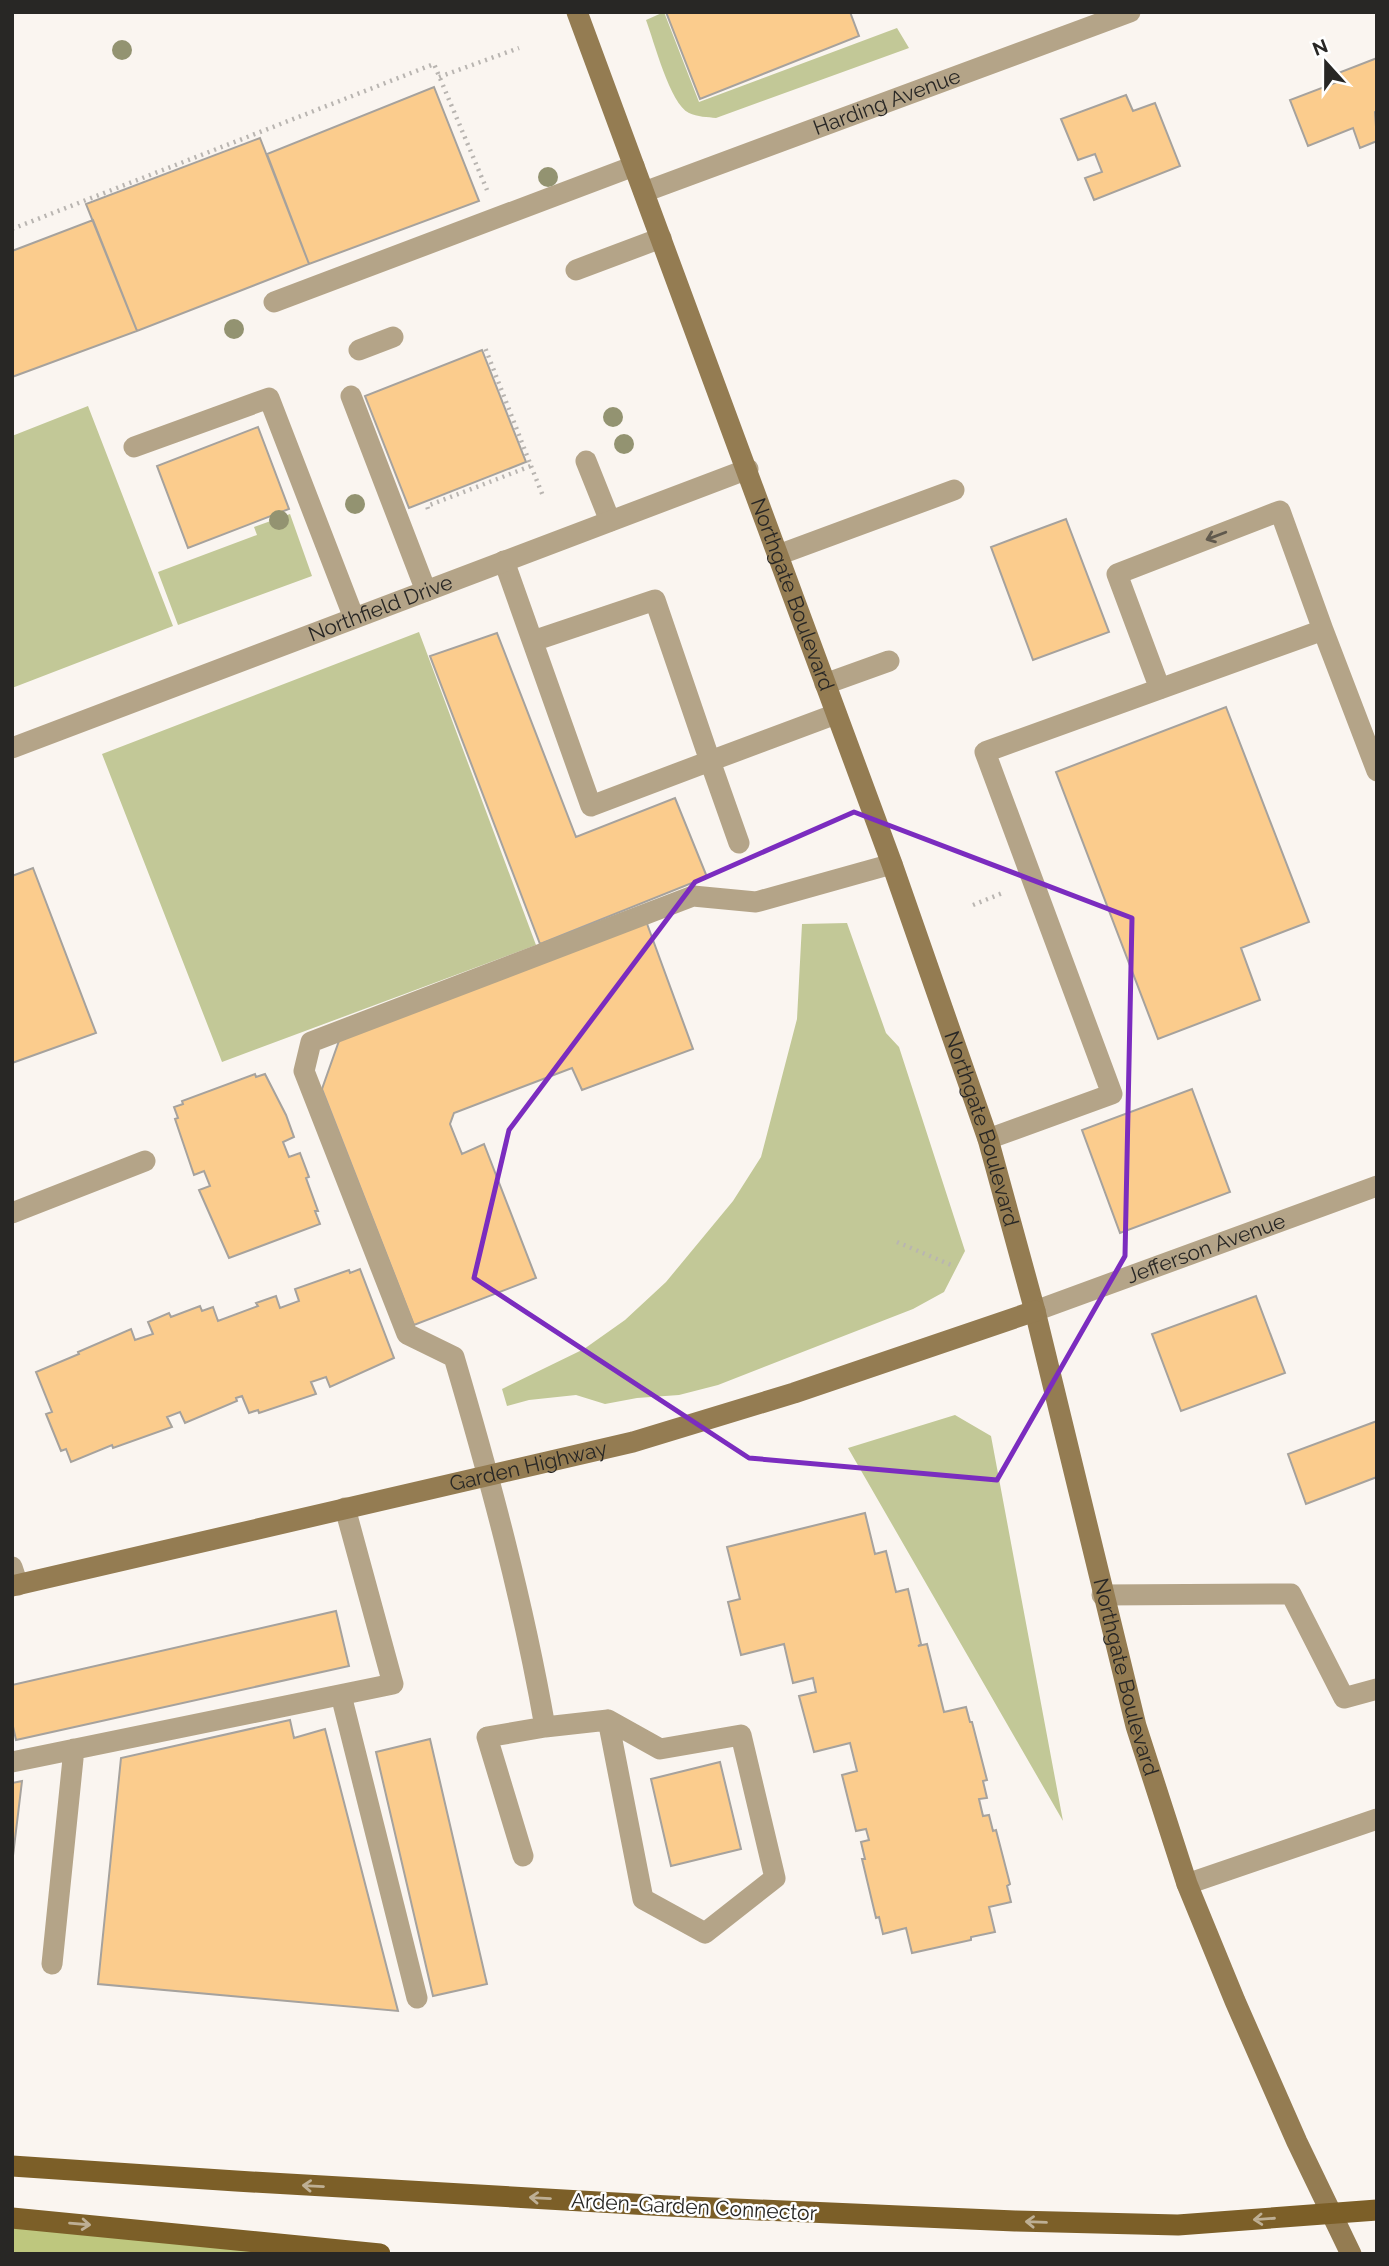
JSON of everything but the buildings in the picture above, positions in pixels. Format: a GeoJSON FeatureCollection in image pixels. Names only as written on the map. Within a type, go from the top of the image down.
{"type":"FeatureCollection","features":[{"type":"Feature","properties":{"kind":"main road","name":"Northgate Boulevard"},"geometry":{"type":"LineString","coordinates":[[577,12],[748,469],[892,864],[988,1139],[1035,1311],[1136,1726],[1187,1884],[1240,2013],[1351,2254]]}},
{"type":"Feature","properties":{"kind":"main road","name":"Garden Highway"},"geometry":{"type":"LineString","coordinates":[[14,1579],[345,1508],[658,1434],[794,1393],[1035,1311]]}},
{"type":"Feature","properties":{"kind":"main road","name":"Arden-Garden Connector"},"geometry":{"type":"LineString","coordinates":[[12,2165],[668,2206],[1029,2222],[1178,2225],[1377,2210]]}},
{"type":"Feature","properties":{"kind":"main road"},"geometry":{"type":"LineString","coordinates":[[12,2218],[380,2254]]}},
{"type":"Feature","properties":{"kind":"street","name":"Harding Avenue"},"geometry":{"type":"LineString","coordinates":[[644,192],[1108,16],[1130,12]]}},
{"type":"Feature","properties":{"kind":"street"},"geometry":{"type":"LineString","coordinates":[[274,302],[634,166]]}},
{"type":"Feature","properties":{"kind":"street"},"geometry":{"type":"LineString","coordinates":[[576,270],[661,238]]}},
{"type":"Feature","properties":{"kind":"street"},"geometry":{"type":"LineString","coordinates":[[359,350],[393,337]]}},
{"type":"Feature","properties":{"kind":"street"},"geometry":{"type":"LineString","coordinates":[[351,396],[426,591]]}},
{"type":"Feature","properties":{"kind":"street"},"geometry":{"type":"LineString","coordinates":[[134,447],[269,398],[354,618]]}},
{"type":"Feature","properties":{"kind":"street"},"geometry":{"type":"LineString","coordinates":[[586,461],[610,521]]}},
{"type":"Feature","properties":{"kind":"street","name":"Northfield Drive"},"geometry":{"type":"LineString","coordinates":[[12,748],[748,469]]}},
{"type":"Feature","properties":{"kind":"street"},"geometry":{"type":"LineString","coordinates":[[778,555],[954,490]]}},
{"type":"Feature","properties":{"kind":"street"},"geometry":{"type":"LineString","coordinates":[[1160,689],[1117,574],[1280,511],[1377,771]]}},
{"type":"Feature","properties":{"kind":"street"},"geometry":{"type":"LineString","coordinates":[[505,561],[590,806],[836,713]]}},
{"type":"Feature","properties":{"kind":"street"},"geometry":{"type":"LineString","coordinates":[[533,641],[655,600],[709,761],[740,843]]}},
{"type":"Feature","properties":{"kind":"street"},"geometry":{"type":"LineString","coordinates":[[988,1139],[1112,1094],[985,752],[1323,629]]}},
{"type":"Feature","properties":{"kind":"street"},"geometry":{"type":"LineString","coordinates":[[825,684],[889,661]]}},
{"type":"Feature","properties":{"kind":"street"},"geometry":{"type":"LineString","coordinates":[[545,1727],[529,1637],[488,1475],[454,1357],[407,1334],[304,1071],[311,1042],[693,896],[756,902],[892,864]]}},
{"type":"Feature","properties":{"kind":"street"},"geometry":{"type":"LineString","coordinates":[[12,1213],[145,1161]]}},
{"type":"Feature","properties":{"kind":"street","name":"Jefferson Avenue"},"geometry":{"type":"LineString","coordinates":[[1035,1311],[1377,1186]]}},
{"type":"Feature","properties":{"kind":"street"},"geometry":{"type":"LineString","coordinates":[[12,1762],[393,1684],[345,1508]]}},
{"type":"Feature","properties":{"kind":"street"},"geometry":{"type":"LineString","coordinates":[[1102,1595],[1291,1594],[1344,1698],[1377,1689]]}},
{"type":"Feature","properties":{"kind":"street"},"geometry":{"type":"LineString","coordinates":[[341,1695],[417,1998]]}},
{"type":"Feature","properties":{"kind":"street"},"geometry":{"type":"LineString","coordinates":[[523,1856],[487,1737],[608,1720],[660,1749],[741,1735],[775,1878],[705,1933],[643,1899],[608,1720]]}},
{"type":"Feature","properties":{"kind":"street"},"geometry":{"type":"LineString","coordinates":[[52,1964],[74,1749]]}},
{"type":"Feature","properties":{"kind":"street"},"geometry":{"type":"LineString","coordinates":[[1187,1884],[1377,1819]]}},
{"type":"Feature","properties":{"kind":"path"},"geometry":{"type":"LineString","coordinates":[[439,77],[519,48]]}},
{"type":"Feature","properties":{"kind":"path"},"geometry":{"type":"LineString","coordinates":[[12,229],[434,64],[489,194]]}},
{"type":"Feature","properties":{"kind":"path"},"geometry":{"type":"LineString","coordinates":[[484,345],[543,496]]}},
{"type":"Feature","properties":{"kind":"path"},"geometry":{"type":"LineString","coordinates":[[427,506],[531,466]]}},
{"type":"Feature","properties":{"kind":"path"},"geometry":{"type":"LineString","coordinates":[[897,1242],[951,1265]]}},
{"type":"Feature","properties":{"kind":"highlighted area"},"geometry":{"type":"Polygon","coordinates":[[[854,812],[1132,918],[1125,1256],[997,1480],[749,1458],[474,1278],[509,1130],[695,882],[854,812]]]}},
{"type":"Feature","properties":{"kind":"green space"},"geometry":{"type":"Polygon","coordinates":[[[664,12],[699,102],[897,28],[909,48],[716,118],[702,117],[689,113],[682,107],[663,71],[646,20],[664,12]]]}},
{"type":"Feature","properties":{"kind":"green space"},"geometry":{"type":"Polygon","coordinates":[[[88,406],[173,626],[12,688],[12,436],[88,406]]]}},
{"type":"Feature","properties":{"kind":"green space"},"geometry":{"type":"Polygon","coordinates":[[[290,514],[312,576],[178,625],[158,572],[257,535],[254,527],[290,514]]]}},
{"type":"Feature","properties":{"kind":"green space"},"geometry":{"type":"Polygon","coordinates":[[[419,632],[536,945],[222,1062],[102,754],[419,632]]]}},
{"type":"Feature","properties":{"kind":"green space"},"geometry":{"type":"Polygon","coordinates":[[[847,923],[886,1033],[899,1047],[965,1251],[944,1292],[913,1309],[718,1385],[679,1395],[605,1404],[576,1395],[529,1400],[507,1406],[502,1389],[584,1349],[625,1320],[666,1282],[733,1201],[761,1157],[797,1019],[802,924],[847,923]]]}},
{"type":"Feature","properties":{"kind":"green space"},"geometry":{"type":"Polygon","coordinates":[[[955,1415],[991,1436],[1063,1821],[848,1448],[955,1415]]]}},
{"type":"Feature","properties":{"kind":"green space"},"geometry":{"type":"Polygon","coordinates":[[[12,2216],[317,2254],[12,2254],[12,2216]]]}}]}
